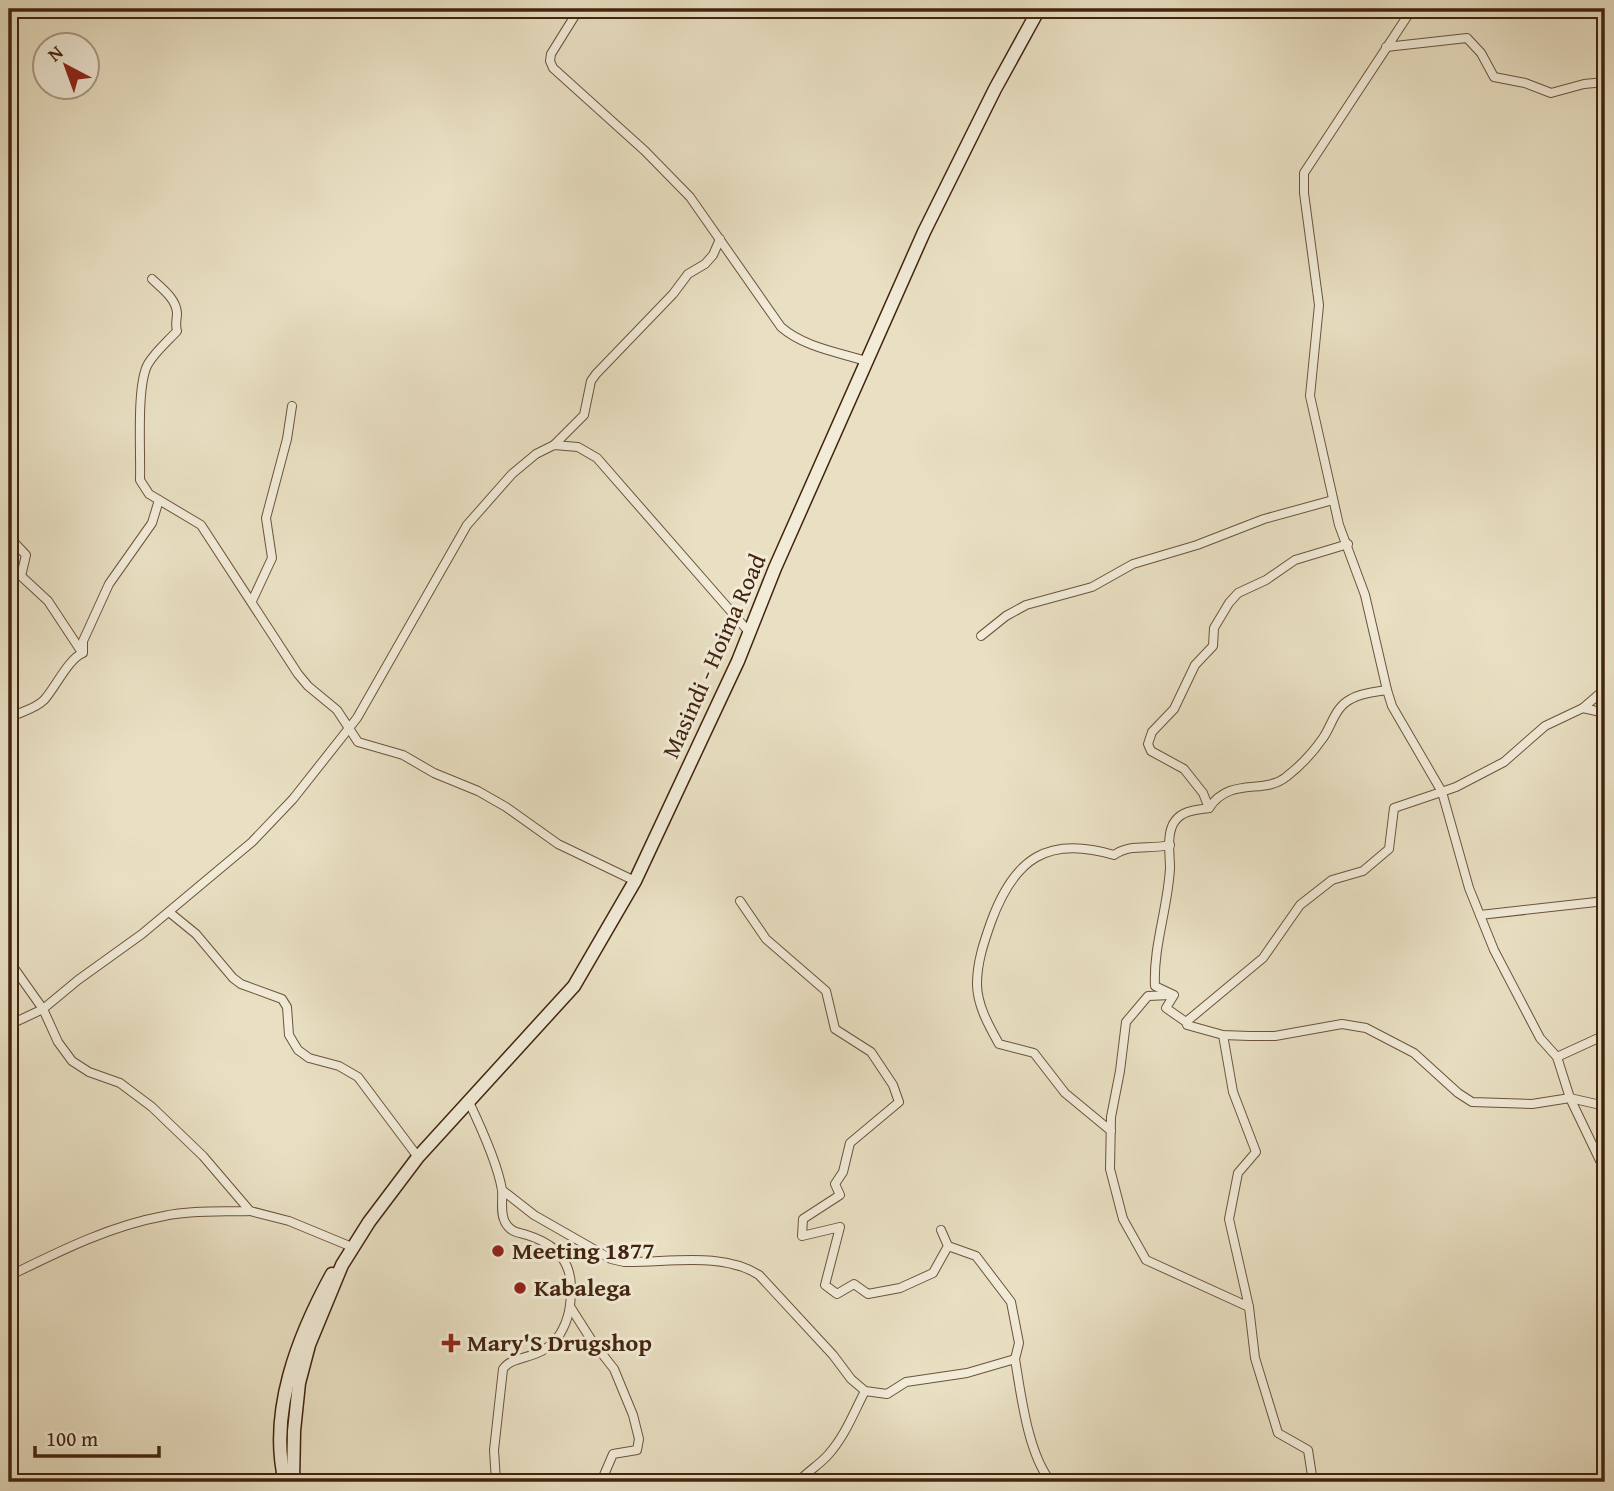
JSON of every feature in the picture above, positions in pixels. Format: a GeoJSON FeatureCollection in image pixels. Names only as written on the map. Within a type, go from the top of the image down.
{"type":"FeatureCollection","features":[{"type":"Feature","properties":{"kind":"main road","name":"Masindi - Hoima Road"},"geometry":{"type":"LineString","coordinates":[[293,1482],[296,1402],[300,1374],[342,1265],[352,1247],[418,1157],[575,986],[635,881],[749,632],[924,232],[1037,9]]}},
{"type":"Feature","properties":{"kind":"main road","name":"Masindi - Hoima Road"},"geometry":{"type":"LineString","coordinates":[[285,1482],[281,1440],[283,1404],[302,1338],[313,1311],[333,1272],[342,1265]]}},
{"type":"Feature","properties":{"kind":"street"},"geometry":{"type":"LineString","coordinates":[[579,9],[551,54],[553,68],[659,164],[690,197],[781,327],[792,337],[805,343],[866,361]]}},
{"type":"Feature","properties":{"kind":"street"},"geometry":{"type":"LineString","coordinates":[[1412,9],[1304,173],[1304,193],[1319,305],[1310,397],[1339,525],[1365,595],[1392,705],[1442,792],[1469,888],[1494,950],[1540,1038],[1557,1058],[1570,1098],[1605,1171]]}},
{"type":"Feature","properties":{"kind":"street"},"geometry":{"type":"LineString","coordinates":[[1386,47],[1467,38],[1482,53],[1494,77],[1525,83],[1551,93],[1584,84],[1605,82]]}},
{"type":"Feature","properties":{"kind":"street"},"geometry":{"type":"LineString","coordinates":[[9,1025],[43,1009],[169,912],[252,842],[293,799],[349,728],[467,526],[512,474],[536,454],[554,445],[584,415],[591,381],[596,374],[673,294],[686,275],[705,264],[713,255],[720,239]]}},
{"type":"Feature","properties":{"kind":"street"},"geometry":{"type":"LineString","coordinates":[[152,279],[169,295],[177,312],[177,331],[148,364],[143,388],[140,480],[149,494],[201,525],[298,674],[337,710],[358,743],[403,755],[434,773],[478,791],[558,844],[635,881]]}},
{"type":"Feature","properties":{"kind":"street"},"geometry":{"type":"LineString","coordinates":[[251,601],[272,558],[266,518],[287,439],[292,406]]}},
{"type":"Feature","properties":{"kind":"street"},"geometry":{"type":"LineString","coordinates":[[554,445],[578,447],[604,465],[749,632]]}},
{"type":"Feature","properties":{"kind":"street"},"geometry":{"type":"LineString","coordinates":[[82,653],[83,641],[108,584],[152,523],[159,500]]}},
{"type":"Feature","properties":{"kind":"street"},"geometry":{"type":"LineString","coordinates":[[981,636],[1006,616],[1026,605],[1092,587],[1133,565],[1197,545],[1264,519],[1333,500]]}},
{"type":"Feature","properties":{"kind":"street"},"geometry":{"type":"LineString","coordinates":[[9,537],[26,555],[21,576],[48,601],[82,653]]}},
{"type":"Feature","properties":{"kind":"street"},"geometry":{"type":"LineString","coordinates":[[1209,808],[1203,793],[1184,769],[1151,751],[1148,744],[1152,732],[1174,709],[1195,665],[1213,646],[1214,628],[1233,598],[1295,560],[1348,544]]}},
{"type":"Feature","properties":{"kind":"street"},"geometry":{"type":"LineString","coordinates":[[9,718],[36,706],[60,681],[75,656],[82,653]]}},
{"type":"Feature","properties":{"kind":"street"},"geometry":{"type":"LineString","coordinates":[[1186,1022],[1262,958],[1300,905],[1332,880],[1363,871],[1389,849],[1394,808],[1442,792],[1504,762],[1545,726],[1583,708],[1605,689]]}},
{"type":"Feature","properties":{"kind":"street"},"geometry":{"type":"LineString","coordinates":[[1174,995],[1155,986],[1154,966],[1169,881],[1171,832],[1177,818],[1188,811],[1209,808],[1217,796],[1284,779],[1322,739],[1338,710],[1345,703],[1360,695],[1387,690]]}},
{"type":"Feature","properties":{"kind":"street"},"geometry":{"type":"LineString","coordinates":[[1583,708],[1605,713]]}},
{"type":"Feature","properties":{"kind":"street"},"geometry":{"type":"LineString","coordinates":[[1111,1131],[1065,1093],[1034,1053],[999,1044],[985,1018],[977,986],[982,949],[999,902],[1016,873],[1039,854],[1071,847],[1092,848],[1114,855],[1125,847],[1154,849],[1170,845]]}},
{"type":"Feature","properties":{"kind":"street"},"geometry":{"type":"LineString","coordinates":[[740,901],[766,939],[826,990],[835,1029],[871,1052],[893,1085],[898,1102],[850,1143],[843,1172],[835,1184],[840,1195],[803,1219],[802,1237],[840,1227],[825,1285],[837,1294],[854,1284],[868,1294],[900,1288],[933,1273],[948,1246]]}},
{"type":"Feature","properties":{"kind":"street"},"geometry":{"type":"LineString","coordinates":[[1480,915],[1605,901]]}},
{"type":"Feature","properties":{"kind":"street"},"geometry":{"type":"LineString","coordinates":[[169,912],[197,934],[241,984],[282,999],[287,1007],[289,1035],[299,1050],[309,1058],[339,1066],[358,1077],[418,1157]]}},
{"type":"Feature","properties":{"kind":"street"},"geometry":{"type":"LineString","coordinates":[[9,961],[43,1009],[58,1042],[72,1061],[89,1072],[120,1083],[152,1107],[203,1156],[250,1211]]}},
{"type":"Feature","properties":{"kind":"street"},"geometry":{"type":"LineString","coordinates":[[1174,995],[1166,1007],[1186,1022],[1186,1025],[1205,1032],[1275,1036],[1342,1024],[1366,1028],[1414,1053],[1458,1093],[1472,1102],[1532,1104],[1570,1098],[1605,1106]]}},
{"type":"Feature","properties":{"kind":"street"},"geometry":{"type":"LineString","coordinates":[[1174,995],[1148,996],[1126,1022],[1111,1131],[1110,1169],[1123,1219],[1146,1260],[1249,1307]]}},
{"type":"Feature","properties":{"kind":"street"},"geometry":{"type":"LineString","coordinates":[[1223,1035],[1233,1092],[1256,1152],[1238,1173],[1229,1219],[1249,1307],[1255,1358],[1278,1433],[1308,1450],[1313,1482]]}},
{"type":"Feature","properties":{"kind":"street"},"geometry":{"type":"LineString","coordinates":[[1557,1058],[1605,1035]]}},
{"type":"Feature","properties":{"kind":"street"},"geometry":{"type":"LineString","coordinates":[[468,1100],[478,1119],[502,1190],[502,1217],[510,1230],[539,1239],[558,1251],[566,1261],[571,1283],[571,1308],[559,1336],[534,1356],[510,1362],[503,1369],[494,1450],[496,1482]]}},
{"type":"Feature","properties":{"kind":"street"},"geometry":{"type":"LineString","coordinates":[[502,1190],[534,1215],[611,1259],[635,1262],[711,1262],[746,1267],[759,1275],[833,1355],[851,1379],[865,1391],[887,1394],[906,1382],[967,1373],[1015,1359]]}},
{"type":"Feature","properties":{"kind":"street"},"geometry":{"type":"LineString","coordinates":[[9,1276],[94,1237],[148,1219],[189,1213],[250,1211],[289,1221],[352,1247]]}},
{"type":"Feature","properties":{"kind":"street"},"geometry":{"type":"LineString","coordinates":[[941,1230],[948,1246],[976,1256],[1011,1302],[1019,1343],[1015,1359],[1030,1434],[1044,1474],[1051,1482]]}},
{"type":"Feature","properties":{"kind":"street"},"geometry":{"type":"LineString","coordinates":[[571,1308],[614,1369],[639,1439],[637,1450],[613,1454],[601,1482]]}},
{"type":"Feature","properties":{"kind":"street"},"geometry":{"type":"LineString","coordinates":[[799,1482],[837,1445],[848,1429],[865,1391]]}},
{"type":"Feature","properties":{"kind":"place","name":"Meeting 1877"},"geometry":{"type":"Point","coordinates":[498,1251]}},
{"type":"Feature","properties":{"kind":"place","name":"Kabalega"},"geometry":{"type":"Point","coordinates":[520,1288]}},
{"type":"Feature","properties":{"kind":"place","name":"Mary'S Drugshop"},"geometry":{"type":"Point","coordinates":[451,1343]}}]}
